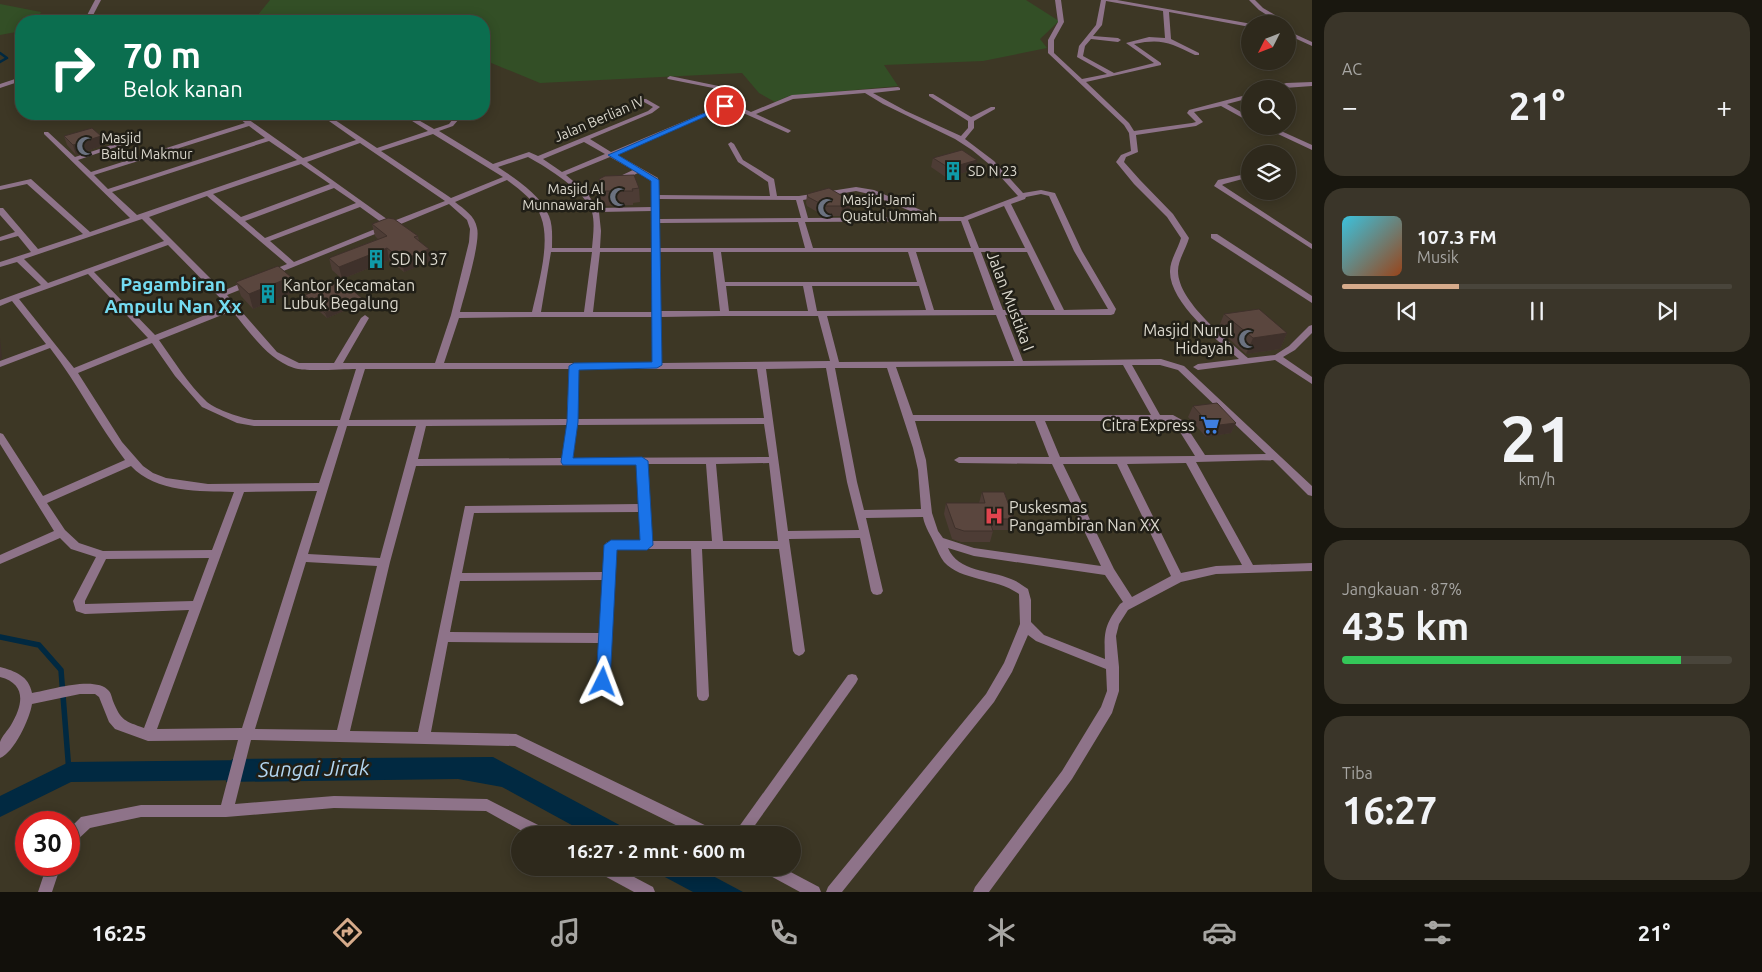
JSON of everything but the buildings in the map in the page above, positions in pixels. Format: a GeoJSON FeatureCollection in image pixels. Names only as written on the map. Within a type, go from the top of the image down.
{"type":"FeatureCollection","features":[{"type":"Feature","properties":{"kind":"street"},"geometry":{"type":"LineString","coordinates":[[90,15],[98,0]]}},
{"type":"Feature","properties":{"kind":"street"},"geometry":{"type":"LineString","coordinates":[[1058,0],[1061,22],[1051,40],[1051,53],[1127,124],[1132,133],[1135,152],[1123,156],[1120,162],[1127,167],[1132,177],[1165,209],[1185,238],[1174,270],[1174,284],[1191,306],[1246,361]]}},
{"type":"Feature","properties":{"kind":"street"},"geometry":{"type":"LineString","coordinates":[[1113,75],[1080,57],[1082,46],[1099,25],[1106,0],[1241,24]]}},
{"type":"Feature","properties":{"kind":"street"},"geometry":{"type":"LineString","coordinates":[[1252,0],[1261,9],[1272,15]]}},
{"type":"Feature","properties":{"kind":"street"},"geometry":{"type":"LineString","coordinates":[[1166,11],[1168,40]]}},
{"type":"Feature","properties":{"kind":"street"},"geometry":{"type":"LineString","coordinates":[[1090,37],[1118,40]]}},
{"type":"Feature","properties":{"kind":"street"},"geometry":{"type":"LineString","coordinates":[[1296,37],[1312,44]]}},
{"type":"Feature","properties":{"kind":"street"},"geometry":{"type":"LineString","coordinates":[[1080,81],[1159,64],[1129,43],[1149,39],[1168,40],[1197,54]]}},
{"type":"Feature","properties":{"kind":"street"},"geometry":{"type":"LineString","coordinates":[[670,78],[736,91],[737,100],[732,106]]}},
{"type":"Feature","properties":{"kind":"street"},"geometry":{"type":"LineString","coordinates":[[0,86],[15,82]]}},
{"type":"Feature","properties":{"kind":"street"},"geometry":{"type":"LineString","coordinates":[[1296,85],[1312,84]]}},
{"type":"Feature","properties":{"kind":"street"},"geometry":{"type":"LineString","coordinates":[[751,114],[792,97],[898,89]]}},
{"type":"Feature","properties":{"kind":"street"},"geometry":{"type":"LineString","coordinates":[[866,91],[887,105],[940,126],[962,139],[980,151],[1022,195]]}},
{"type":"Feature","properties":{"kind":"street"},"geometry":{"type":"LineString","coordinates":[[931,95],[971,120]]}},
{"type":"Feature","properties":{"kind":"street"},"geometry":{"type":"LineString","coordinates":[[1132,133],[1194,125],[1200,122],[1190,113],[1191,111],[1241,99]]}},
{"type":"Feature","properties":{"kind":"street","name":"Jalan Berlian IV"},"geometry":{"type":"LineString","coordinates":[[538,158],[650,112],[657,107],[644,100]]}},
{"type":"Feature","properties":{"kind":"street"},"geometry":{"type":"LineString","coordinates":[[1222,104],[1241,115]]}},
{"type":"Feature","properties":{"kind":"street"},"geometry":{"type":"LineString","coordinates":[[561,175],[725,106],[732,106],[788,131]]}},
{"type":"Feature","properties":{"kind":"street"},"geometry":{"type":"LineString","coordinates":[[971,120],[993,108]]}},
{"type":"Feature","properties":{"kind":"street"},"geometry":{"type":"LineString","coordinates":[[246,120],[393,226]]}},
{"type":"Feature","properties":{"kind":"street"},"geometry":{"type":"LineString","coordinates":[[330,120],[450,200],[470,220],[474,230],[455,315],[438,366]]}},
{"type":"Feature","properties":{"kind":"street"},"geometry":{"type":"LineString","coordinates":[[414,120],[509,177],[534,198],[546,216],[546,250],[536,315]]}},
{"type":"Feature","properties":{"kind":"street"},"geometry":{"type":"LineString","coordinates":[[375,150],[451,125],[455,120]]}},
{"type":"Feature","properties":{"kind":"street"},"geometry":{"type":"LineString","coordinates":[[962,139],[971,128],[971,120]]}},
{"type":"Feature","properties":{"kind":"street"},"geometry":{"type":"LineString","coordinates":[[91,174],[250,123]]}},
{"type":"Feature","properties":{"kind":"street"},"geometry":{"type":"LineString","coordinates":[[46,133],[108,191],[141,217],[145,218],[222,294],[274,354],[297,366],[761,366],[1161,362],[1190,368],[1277,357],[1292,348],[1312,328]]}},
{"type":"Feature","properties":{"kind":"street"},"geometry":{"type":"LineString","coordinates":[[1284,135],[1312,148]]}},
{"type":"Feature","properties":{"kind":"street"},"geometry":{"type":"LineString","coordinates":[[108,191],[271,138]]}},
{"type":"Feature","properties":{"kind":"street"},"geometry":{"type":"LineString","coordinates":[[584,139],[655,180],[657,365]]}},
{"type":"Feature","properties":{"kind":"street"},"geometry":{"type":"LineString","coordinates":[[0,265],[360,141]]}},
{"type":"Feature","properties":{"kind":"street"},"geometry":{"type":"LineString","coordinates":[[74,159],[123,143]]}},
{"type":"Feature","properties":{"kind":"street"},"geometry":{"type":"LineString","coordinates":[[731,144],[740,161],[771,181],[774,197]]}},
{"type":"Feature","properties":{"kind":"street"},"geometry":{"type":"LineString","coordinates":[[491,167],[524,154],[529,154],[538,158],[561,175],[584,196],[595,210],[596,251],[588,315]]}},
{"type":"Feature","properties":{"kind":"street"},"geometry":{"type":"LineString","coordinates":[[584,196],[640,170]]}},
{"type":"Feature","properties":{"kind":"street"},"geometry":{"type":"LineString","coordinates":[[266,276],[393,226],[450,200],[509,177]]}},
{"type":"Feature","properties":{"kind":"street"},"geometry":{"type":"LineString","coordinates":[[1241,177],[1221,182],[1218,186],[1312,247]]}},
{"type":"Feature","properties":{"kind":"street"},"geometry":{"type":"LineString","coordinates":[[0,188],[28,181],[89,235]]}},
{"type":"Feature","properties":{"kind":"street"},"geometry":{"type":"LineString","coordinates":[[240,220],[335,185]]}},
{"type":"Feature","properties":{"kind":"street"},"geometry":{"type":"LineString","coordinates":[[654,197],[799,198],[861,189],[938,220]]}},
{"type":"Feature","properties":{"kind":"street"},"geometry":{"type":"LineString","coordinates":[[455,315],[999,314],[1105,313],[1112,309],[1078,251],[1052,196],[1040,192],[1022,195],[1020,199],[1008,204],[964,219],[656,221]]}},
{"type":"Feature","properties":{"kind":"street"},"geometry":{"type":"LineString","coordinates":[[209,194],[293,266]]}},
{"type":"Feature","properties":{"kind":"street"},"geometry":{"type":"LineString","coordinates":[[799,198],[809,249]]}},
{"type":"Feature","properties":{"kind":"street"},"geometry":{"type":"LineString","coordinates":[[264,240],[361,204]]}},
{"type":"Feature","properties":{"kind":"street"},"geometry":{"type":"LineString","coordinates":[[1008,204],[1061,313]]}},
{"type":"Feature","properties":{"kind":"street"},"geometry":{"type":"LineString","coordinates":[[595,210],[655,209]]}},
{"type":"Feature","properties":{"kind":"street"},"geometry":{"type":"LineString","coordinates":[[0,210],[36,252]]}},
{"type":"Feature","properties":{"kind":"street","name":"Jalan Mustika I"},"geometry":{"type":"LineString","coordinates":[[964,219],[1019,363]]}},
{"type":"Feature","properties":{"kind":"street"},"geometry":{"type":"LineString","coordinates":[[0,239],[20,233]]}},
{"type":"Feature","properties":{"kind":"street"},"geometry":{"type":"LineString","coordinates":[[1214,236],[1312,300]]}},
{"type":"Feature","properties":{"kind":"street"},"geometry":{"type":"LineString","coordinates":[[0,303],[169,242]]}},
{"type":"Feature","properties":{"kind":"street"},"geometry":{"type":"LineString","coordinates":[[911,249],[931,313]]}},
{"type":"Feature","properties":{"kind":"street"},"geometry":{"type":"LineString","coordinates":[[546,250],[1029,250]]}},
{"type":"Feature","properties":{"kind":"street"},"geometry":{"type":"LineString","coordinates":[[717,250],[723,284],[725,314]]}},
{"type":"Feature","properties":{"kind":"street"},"geometry":{"type":"LineString","coordinates":[[18,258],[47,286]]}},
{"type":"Feature","properties":{"kind":"street"},"geometry":{"type":"LineString","coordinates":[[89,270],[154,339],[178,374],[205,405],[223,415],[254,423],[769,421]]}},
{"type":"Feature","properties":{"kind":"street"},"geometry":{"type":"LineString","coordinates":[[222,294],[258,280]]}},
{"type":"Feature","properties":{"kind":"street"},"geometry":{"type":"LineString","coordinates":[[723,284],[923,284]]}},
{"type":"Feature","properties":{"kind":"street"},"geometry":{"type":"LineString","coordinates":[[808,284],[833,364],[852,482],[866,534],[877,591]]}},
{"type":"Feature","properties":{"kind":"street"},"geometry":{"type":"LineString","coordinates":[[14,298],[72,372],[131,462],[147,476],[170,484],[241,487],[323,487]]}},
{"type":"Feature","properties":{"kind":"street"},"geometry":{"type":"LineString","coordinates":[[72,372],[234,307]]}},
{"type":"Feature","properties":{"kind":"street"},"geometry":{"type":"LineString","coordinates":[[338,367],[346,349],[365,318]]}},
{"type":"Feature","properties":{"kind":"street"},"geometry":{"type":"LineString","coordinates":[[0,364],[51,345]]}},
{"type":"Feature","properties":{"kind":"street"},"geometry":{"type":"LineString","coordinates":[[1277,357],[1312,382]]}},
{"type":"Feature","properties":{"kind":"street"},"geometry":{"type":"LineString","coordinates":[[1126,363],[1158,419]]}},
{"type":"Feature","properties":{"kind":"street"},"geometry":{"type":"LineString","coordinates":[[833,892],[1003,681],[1025,626],[1024,592],[1009,581],[953,564],[945,555],[939,541],[935,537],[927,513],[922,461],[910,418],[891,364]]}},
{"type":"Feature","properties":{"kind":"street"},"geometry":{"type":"LineString","coordinates":[[567,462],[572,422],[574,366]]}},
{"type":"Feature","properties":{"kind":"street"},"geometry":{"type":"LineString","coordinates":[[761,366],[782,540],[799,651]]}},
{"type":"Feature","properties":{"kind":"street"},"geometry":{"type":"LineString","coordinates":[[226,811],[246,734],[342,423],[362,367]]}},
{"type":"Feature","properties":{"kind":"street"},"geometry":{"type":"LineString","coordinates":[[1190,368],[1274,457],[1312,492]]}},
{"type":"Feature","properties":{"kind":"street"},"geometry":{"type":"LineString","coordinates":[[910,418],[1176,420],[1202,459]]}},
{"type":"Feature","properties":{"kind":"street"},"geometry":{"type":"LineString","coordinates":[[1039,418],[1056,461],[1109,571],[1130,603]]}},
{"type":"Feature","properties":{"kind":"street"},"geometry":{"type":"LineString","coordinates":[[342,737],[384,562],[422,422]]}},
{"type":"Feature","properties":{"kind":"street"},"geometry":{"type":"LineString","coordinates":[[0,436],[61,533],[75,546],[103,555],[215,554]]}},
{"type":"Feature","properties":{"kind":"street"},"geometry":{"type":"LineString","coordinates":[[959,460],[1120,461],[1274,457]]}},
{"type":"Feature","properties":{"kind":"street"},"geometry":{"type":"LineString","coordinates":[[711,460],[718,546]]}},
{"type":"Feature","properties":{"kind":"street"},"geometry":{"type":"LineString","coordinates":[[412,463],[773,460]]}},
{"type":"Feature","properties":{"kind":"street"},"geometry":{"type":"LineString","coordinates":[[1190,460],[1249,568]]}},
{"type":"Feature","properties":{"kind":"street"},"geometry":{"type":"LineString","coordinates":[[642,461],[647,545]]}},
{"type":"Feature","properties":{"kind":"street"},"geometry":{"type":"LineString","coordinates":[[1120,461],[1178,578]]}},
{"type":"Feature","properties":{"kind":"street"},"geometry":{"type":"LineString","coordinates":[[42,501],[131,462]]}},
{"type":"Feature","properties":{"kind":"street"},"geometry":{"type":"LineString","coordinates":[[148,735],[241,487]]}},
{"type":"Feature","properties":{"kind":"street"},"geometry":{"type":"LineString","coordinates":[[423,739],[469,509],[644,508]]}},
{"type":"Feature","properties":{"kind":"street"},"geometry":{"type":"LineString","coordinates":[[861,514],[927,513]]}},
{"type":"Feature","properties":{"kind":"street"},"geometry":{"type":"LineString","coordinates":[[0,560],[61,533]]}},
{"type":"Feature","properties":{"kind":"street"},"geometry":{"type":"LineString","coordinates":[[603,682],[611,545],[718,546],[866,534]]}},
{"type":"Feature","properties":{"kind":"street"},"geometry":{"type":"LineString","coordinates":[[939,541],[974,552],[1109,571]]}},
{"type":"Feature","properties":{"kind":"street"},"geometry":{"type":"LineString","coordinates":[[696,546],[703,696]]}},
{"type":"Feature","properties":{"kind":"street"},"geometry":{"type":"LineString","coordinates":[[103,555],[79,601],[80,608],[198,605]]}},
{"type":"Feature","properties":{"kind":"street"},"geometry":{"type":"LineString","coordinates":[[301,558],[384,562]]}},
{"type":"Feature","properties":{"kind":"street"},"geometry":{"type":"LineString","coordinates":[[980,892],[1067,775],[1102,717],[1113,691],[1110,636],[1113,623],[1124,607],[1178,578],[1216,570],[1312,567]]}},
{"type":"Feature","properties":{"kind":"street"},"geometry":{"type":"LineString","coordinates":[[456,577],[610,576]]}},
{"type":"Feature","properties":{"kind":"street"},"geometry":{"type":"LineString","coordinates":[[1025,626],[1040,638],[1113,667]]}},
{"type":"Feature","properties":{"kind":"street"},"geometry":{"type":"LineString","coordinates":[[444,637],[606,638]]}},
{"type":"Feature","properties":{"kind":"street"},"geometry":{"type":"LineString","coordinates":[[0,672],[13,676],[23,683],[35,697]]}},
{"type":"Feature","properties":{"kind":"street"},"geometry":{"type":"LineString","coordinates":[[746,826],[852,679]]}},
{"type":"Feature","properties":{"kind":"street"},"geometry":{"type":"LineString","coordinates":[[0,752],[35,697],[80,688],[97,689],[104,694],[114,718],[120,725],[148,735],[246,734],[516,740],[692,826]]}},
{"type":"Feature","properties":{"kind":"street"},"geometry":{"type":"LineString","coordinates":[[80,828],[86,822],[141,811],[226,811],[334,802],[486,805],[526,826]]}},
{"type":"Feature","properties":{"kind":"street"},"geometry":{"type":"LineString","coordinates":[[45,892],[50,876]]}},
{"type":"Feature","properties":{"kind":"street"},"geometry":{"type":"LineString","coordinates":[[619,876],[648,892]]}},
{"type":"Feature","properties":{"kind":"street"},"geometry":{"type":"LineString","coordinates":[[785,876],[814,892]]}},
{"type":"Feature","properties":{"kind":"green space"},"geometry":{"type":"Polygon","coordinates":[[[270,0],[1026,0],[1059,21],[1040,39],[1047,48],[983,61],[884,65],[898,86],[789,96],[775,102],[759,93],[742,73],[540,83],[490,62],[490,15],[258,15],[270,0]]]}},
{"type":"Feature","properties":{"kind":"green space"},"geometry":{"type":"Polygon","coordinates":[[[0,4],[41,12],[40,15],[15,15],[15,32],[0,35],[0,4]]]}},
{"type":"Feature","properties":{"kind":"water"},"geometry":{"type":"Polygon","coordinates":[[[493,757],[621,826],[574,826],[502,787],[458,779],[226,782],[232,759],[493,757]]]}},
{"type":"Feature","properties":{"kind":"water"},"geometry":{"type":"Polygon","coordinates":[[[663,876],[713,876],[743,892],[693,892],[663,876]]]}},
{"type":"Feature","properties":{"kind":"waterway"},"geometry":{"type":"LineString","coordinates":[[0,53],[7,58],[0,62]]}},
{"type":"Feature","properties":{"kind":"waterway"},"geometry":{"type":"LineString","coordinates":[[0,637],[39,645],[61,670],[69,772]]}},
{"type":"Feature","properties":{"kind":"waterway","name":"Sungai Jirak"},"geometry":{"type":"LineString","coordinates":[[0,807],[69,772],[252,770]]}},
{"type":"Feature","properties":{"kind":"place","name":"Masjid Baitul Makmur"},"geometry":{"type":"Point","coordinates":[86,146]}},
{"type":"Feature","properties":{"kind":"place","name":"SD N 23"},"geometry":{"type":"Point","coordinates":[953,171]}},
{"type":"Feature","properties":{"kind":"place","name":"Masjid Al Munnawarah"},"geometry":{"type":"Point","coordinates":[619,197]}},
{"type":"Feature","properties":{"kind":"place","name":"Masjid Jami Quatul Ummah"},"geometry":{"type":"Point","coordinates":[827,208]}},
{"type":"Feature","properties":{"kind":"place","name":"SD N 37"},"geometry":{"type":"Point","coordinates":[376,259]}},
{"type":"Feature","properties":{"kind":"place","name":"Kantor Kecamatan Lubuk Begalung"},"geometry":{"type":"Point","coordinates":[268,294]}},
{"type":"Feature","properties":{"kind":"place","name":"Masjid Nurul Hidayah"},"geometry":{"type":"Point","coordinates":[1248,339]}},
{"type":"Feature","properties":{"kind":"place","name":"Citra Express"},"geometry":{"type":"Point","coordinates":[1210,425]}},
{"type":"Feature","properties":{"kind":"place","name":"Puskesmas Pangambiran Nan XX"},"geometry":{"type":"Point","coordinates":[994,516]}},
{"type":"Feature","properties":{"kind":"district","name":"Pagambiran Ampulu Nan Xx"},"geometry":{"type":"Point","coordinates":[173,295]}},
{"type":"Feature","properties":{"kind":"route"},"geometry":{"type":"LineString","coordinates":[[603,682],[611,545],[647,545],[642,461],[567,462],[572,422],[574,366],[657,365],[656,221],[654,197],[656,182],[612,155],[725,106]]}}]}
